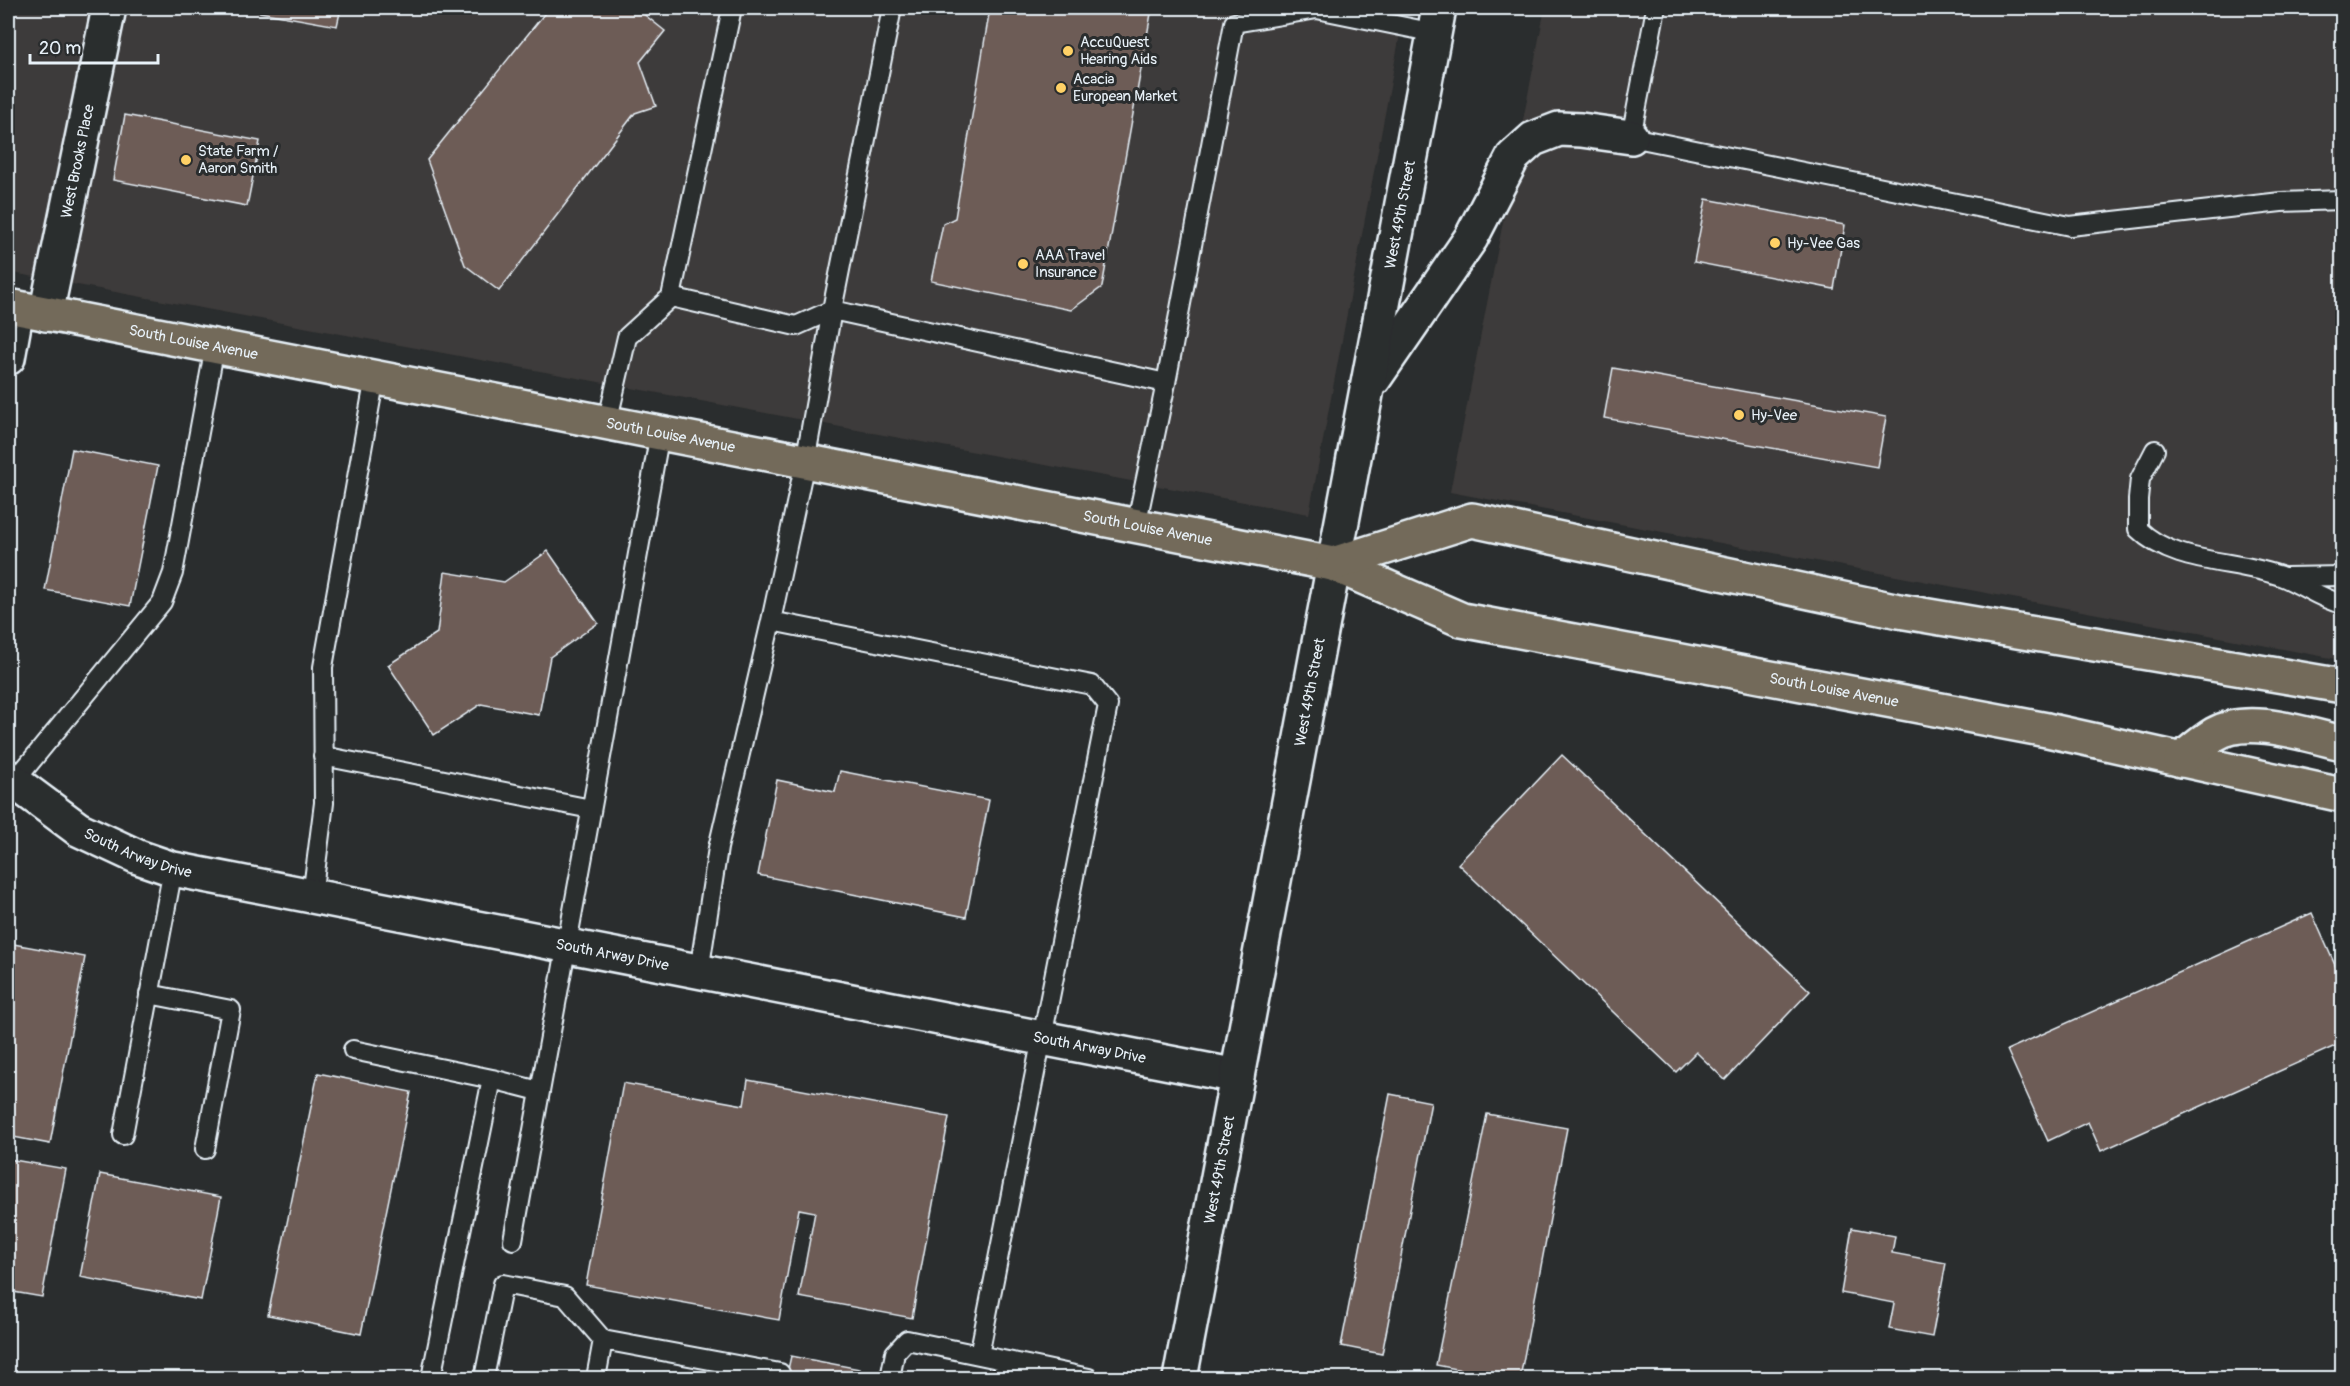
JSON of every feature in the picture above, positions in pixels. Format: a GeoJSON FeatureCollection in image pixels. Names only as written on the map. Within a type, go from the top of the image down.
{"type":"FeatureCollection","features":[{"type":"Feature","properties":{"kind":"main road","name":"West Brooks Place"},"geometry":{"type":"LineString","coordinates":[[8,357],[109,8]]}},
{"type":"Feature","properties":{"kind":"main road","name":"West 49th Street"},"geometry":{"type":"LineString","coordinates":[[1180,1378],[1437,20]]}},
{"type":"Feature","properties":{"kind":"main road"},"geometry":{"type":"LineString","coordinates":[[1366,390],[1471,238],[1512,157],[1533,139],[1559,129],[1631,137]]}},
{"type":"Feature","properties":{"kind":"main road","name":"South Louise Avenue"},"geometry":{"type":"LineString","coordinates":[[23,309],[1333,564],[1462,620],[2047,730],[2343,795]]}},
{"type":"Feature","properties":{"kind":"main road","name":"South Louise Avenue"},"geometry":{"type":"LineString","coordinates":[[1333,564],[1472,520],[1899,611],[2343,686]]}},
{"type":"Feature","properties":{"kind":"main road"},"geometry":{"type":"LineString","coordinates":[[2181,760],[2216,733],[2238,726],[2260,726],[2343,743]]}},
{"type":"Feature","properties":{"kind":"main road","name":"South Arway Drive"},"geometry":{"type":"LineString","coordinates":[[10,780],[78,829],[138,857],[173,869],[1238,1076]]}},
{"type":"Feature","properties":{"kind":"lane"},"geometry":{"type":"LineString","coordinates":[[607,423],[627,337],[671,297],[732,8]]}},
{"type":"Feature","properties":{"kind":"lane"},"geometry":{"type":"LineString","coordinates":[[699,972],[718,848],[805,462],[832,310],[892,8]]}},
{"type":"Feature","properties":{"kind":"lane"},"geometry":{"type":"LineString","coordinates":[[1656,8],[1631,137],[2070,226],[2281,202],[2343,200]]}},
{"type":"Feature","properties":{"kind":"lane"},"geometry":{"type":"LineString","coordinates":[[1136,526],[1166,382],[1234,22],[1317,9],[1437,20]]}},
{"type":"Feature","properties":{"kind":"lane"},"geometry":{"type":"LineString","coordinates":[[671,297],[796,326],[832,310],[1166,382]]}},
{"type":"Feature","properties":{"kind":"lane"},"geometry":{"type":"LineString","coordinates":[[10,780],[162,602],[173,573],[215,346]]}},
{"type":"Feature","properties":{"kind":"lane"},"geometry":{"type":"LineString","coordinates":[[312,896],[324,803],[323,667],[375,377]]}},
{"type":"Feature","properties":{"kind":"lane"},"geometry":{"type":"LineString","coordinates":[[513,1240],[660,433]]}},
{"type":"Feature","properties":{"kind":"lane"},"geometry":{"type":"LineString","coordinates":[[2155,450],[2140,479],[2138,499],[2138,529],[2148,539],[2176,552],[2282,577],[2331,601],[2343,604]]}},
{"type":"Feature","properties":{"kind":"lane"},"geometry":{"type":"LineString","coordinates":[[2282,577],[2343,576]]}},
{"type":"Feature","properties":{"kind":"lane"},"geometry":{"type":"LineString","coordinates":[[771,621],[1092,685],[1108,705],[979,1355]]}},
{"type":"Feature","properties":{"kind":"lane"},"geometry":{"type":"LineString","coordinates":[[323,756],[591,809]]}},
{"type":"Feature","properties":{"kind":"lane"},"geometry":{"type":"LineString","coordinates":[[123,1136],[173,869]]}},
{"type":"Feature","properties":{"kind":"lane"},"geometry":{"type":"LineString","coordinates":[[149,994],[231,1010],[205,1149]]}},
{"type":"Feature","properties":{"kind":"lane"},"geometry":{"type":"LineString","coordinates":[[353,1050],[539,1091]]}},
{"type":"Feature","properties":{"kind":"lane"},"geometry":{"type":"LineString","coordinates":[[431,1378],[492,1079]]}},
{"type":"Feature","properties":{"kind":"lane"},"geometry":{"type":"LineString","coordinates":[[484,1378],[503,1284],[565,1296],[603,1340],[780,1373]]}},
{"type":"Feature","properties":{"kind":"lane"},"geometry":{"type":"LineString","coordinates":[[596,1378],[603,1340]]}},
{"type":"Feature","properties":{"kind":"lane"},"geometry":{"type":"LineString","coordinates":[[890,1378],[895,1353],[907,1340],[979,1355],[1004,1370],[1089,1378]]}},
{"type":"Feature","properties":{"kind":"shaded area"},"geometry":{"type":"Polygon","coordinates":[[[8,8],[1405,8],[1309,514],[8,272],[8,8]]]}},
{"type":"Feature","properties":{"kind":"shaded area"},"geometry":{"type":"Polygon","coordinates":[[[1545,8],[2342,8],[2342,660],[1450,492],[1545,8]]]}},
{"type":"Feature","properties":{"kind":"building"},"geometry":{"type":"Polygon","coordinates":[[[237,8],[341,8],[337,26],[237,8]]]}},
{"type":"Feature","properties":{"kind":"building"},"geometry":{"type":"Polygon","coordinates":[[[549,8],[636,8],[665,31],[640,62],[656,106],[635,113],[499,291],[465,265],[427,160],[549,8]]]}},
{"type":"Feature","properties":{"kind":"building"},"geometry":{"type":"Polygon","coordinates":[[[990,8],[1152,8],[1102,287],[1071,310],[931,281],[943,224],[955,218],[990,8]]]}},
{"type":"Feature","properties":{"kind":"building","name":"State Farm / Aaron Smith"},"geometry":{"type":"Polygon","coordinates":[[[125,115],[260,141],[247,206],[113,180],[125,115]]]}},
{"type":"Feature","properties":{"kind":"building"},"geometry":{"type":"Polygon","coordinates":[[[1706,199],[1845,225],[1834,289],[1694,262],[1706,199]]]}},
{"type":"Feature","properties":{"kind":"building"},"geometry":{"type":"Polygon","coordinates":[[[1613,368],[1886,417],[1877,467],[1604,418],[1613,368]]]}},
{"type":"Feature","properties":{"kind":"building"},"geometry":{"type":"Polygon","coordinates":[[[72,449],[158,466],[130,606],[45,590],[72,449]]]}},
{"type":"Feature","properties":{"kind":"building"},"geometry":{"type":"Polygon","coordinates":[[[548,551],[598,623],[550,657],[539,715],[481,704],[434,735],[388,665],[437,633],[445,572],[504,582],[548,551]]]}},
{"type":"Feature","properties":{"kind":"building"},"geometry":{"type":"Polygon","coordinates":[[[1562,755],[1810,991],[1725,1080],[1696,1052],[1676,1072],[1458,864],[1562,755]]]}},
{"type":"Feature","properties":{"kind":"building"},"geometry":{"type":"Polygon","coordinates":[[[840,771],[989,800],[966,917],[758,875],[777,780],[835,792],[840,771]]]}},
{"type":"Feature","properties":{"kind":"building"},"geometry":{"type":"Polygon","coordinates":[[[2312,913],[2342,981],[2342,1043],[2101,1151],[2088,1122],[2048,1141],[2007,1050],[2312,913]]]}},
{"type":"Feature","properties":{"kind":"building"},"geometry":{"type":"Polygon","coordinates":[[[8,943],[85,957],[50,1144],[8,1136],[8,943]]]}},
{"type":"Feature","properties":{"kind":"building"},"geometry":{"type":"Polygon","coordinates":[[[318,1073],[411,1092],[361,1334],[268,1315],[318,1073]]]}},
{"type":"Feature","properties":{"kind":"building"},"geometry":{"type":"Polygon","coordinates":[[[748,1080],[949,1117],[912,1318],[799,1297],[815,1212],[799,1209],[779,1320],[586,1285],[623,1083],[744,1105],[748,1080]]]}},
{"type":"Feature","properties":{"kind":"building"},"geometry":{"type":"Polygon","coordinates":[[[1390,1094],[1431,1102],[1382,1354],[1341,1346],[1390,1094]]]}},
{"type":"Feature","properties":{"kind":"building"},"geometry":{"type":"Polygon","coordinates":[[[1487,1114],[1567,1128],[1520,1378],[1503,1378],[1436,1365],[1487,1114]]]}},
{"type":"Feature","properties":{"kind":"building"},"geometry":{"type":"Polygon","coordinates":[[[8,1159],[66,1169],[42,1297],[8,1291],[8,1159]]]}},
{"type":"Feature","properties":{"kind":"building"},"geometry":{"type":"Polygon","coordinates":[[[100,1174],[221,1197],[201,1300],[80,1277],[100,1174]]]}},
{"type":"Feature","properties":{"kind":"building"},"geometry":{"type":"Polygon","coordinates":[[[1852,1228],[1895,1236],[1892,1253],[1946,1263],[1932,1337],[1889,1329],[1894,1303],[1841,1293],[1852,1228]]]}},
{"type":"Feature","properties":{"kind":"building"},"geometry":{"type":"Polygon","coordinates":[[[791,1356],[860,1369],[859,1378],[786,1378],[791,1356]]]}},
{"type":"Feature","properties":{"kind":"place","name":"AccuQuest Hearing Aids"},"geometry":{"type":"Point","coordinates":[1068,51]}},
{"type":"Feature","properties":{"kind":"place","name":"Acacia European Market"},"geometry":{"type":"Point","coordinates":[1061,88]}},
{"type":"Feature","properties":{"kind":"place","name":"State Farm / Aaron Smith"},"geometry":{"type":"Point","coordinates":[186,160]}},
{"type":"Feature","properties":{"kind":"place","name":"Hy-Vee Gas"},"geometry":{"type":"Point","coordinates":[1775,243]}},
{"type":"Feature","properties":{"kind":"place","name":"AAA Travel Insurance"},"geometry":{"type":"Point","coordinates":[1023,264]}},
{"type":"Feature","properties":{"kind":"place","name":"Hy-Vee"},"geometry":{"type":"Point","coordinates":[1739,415]}}]}
